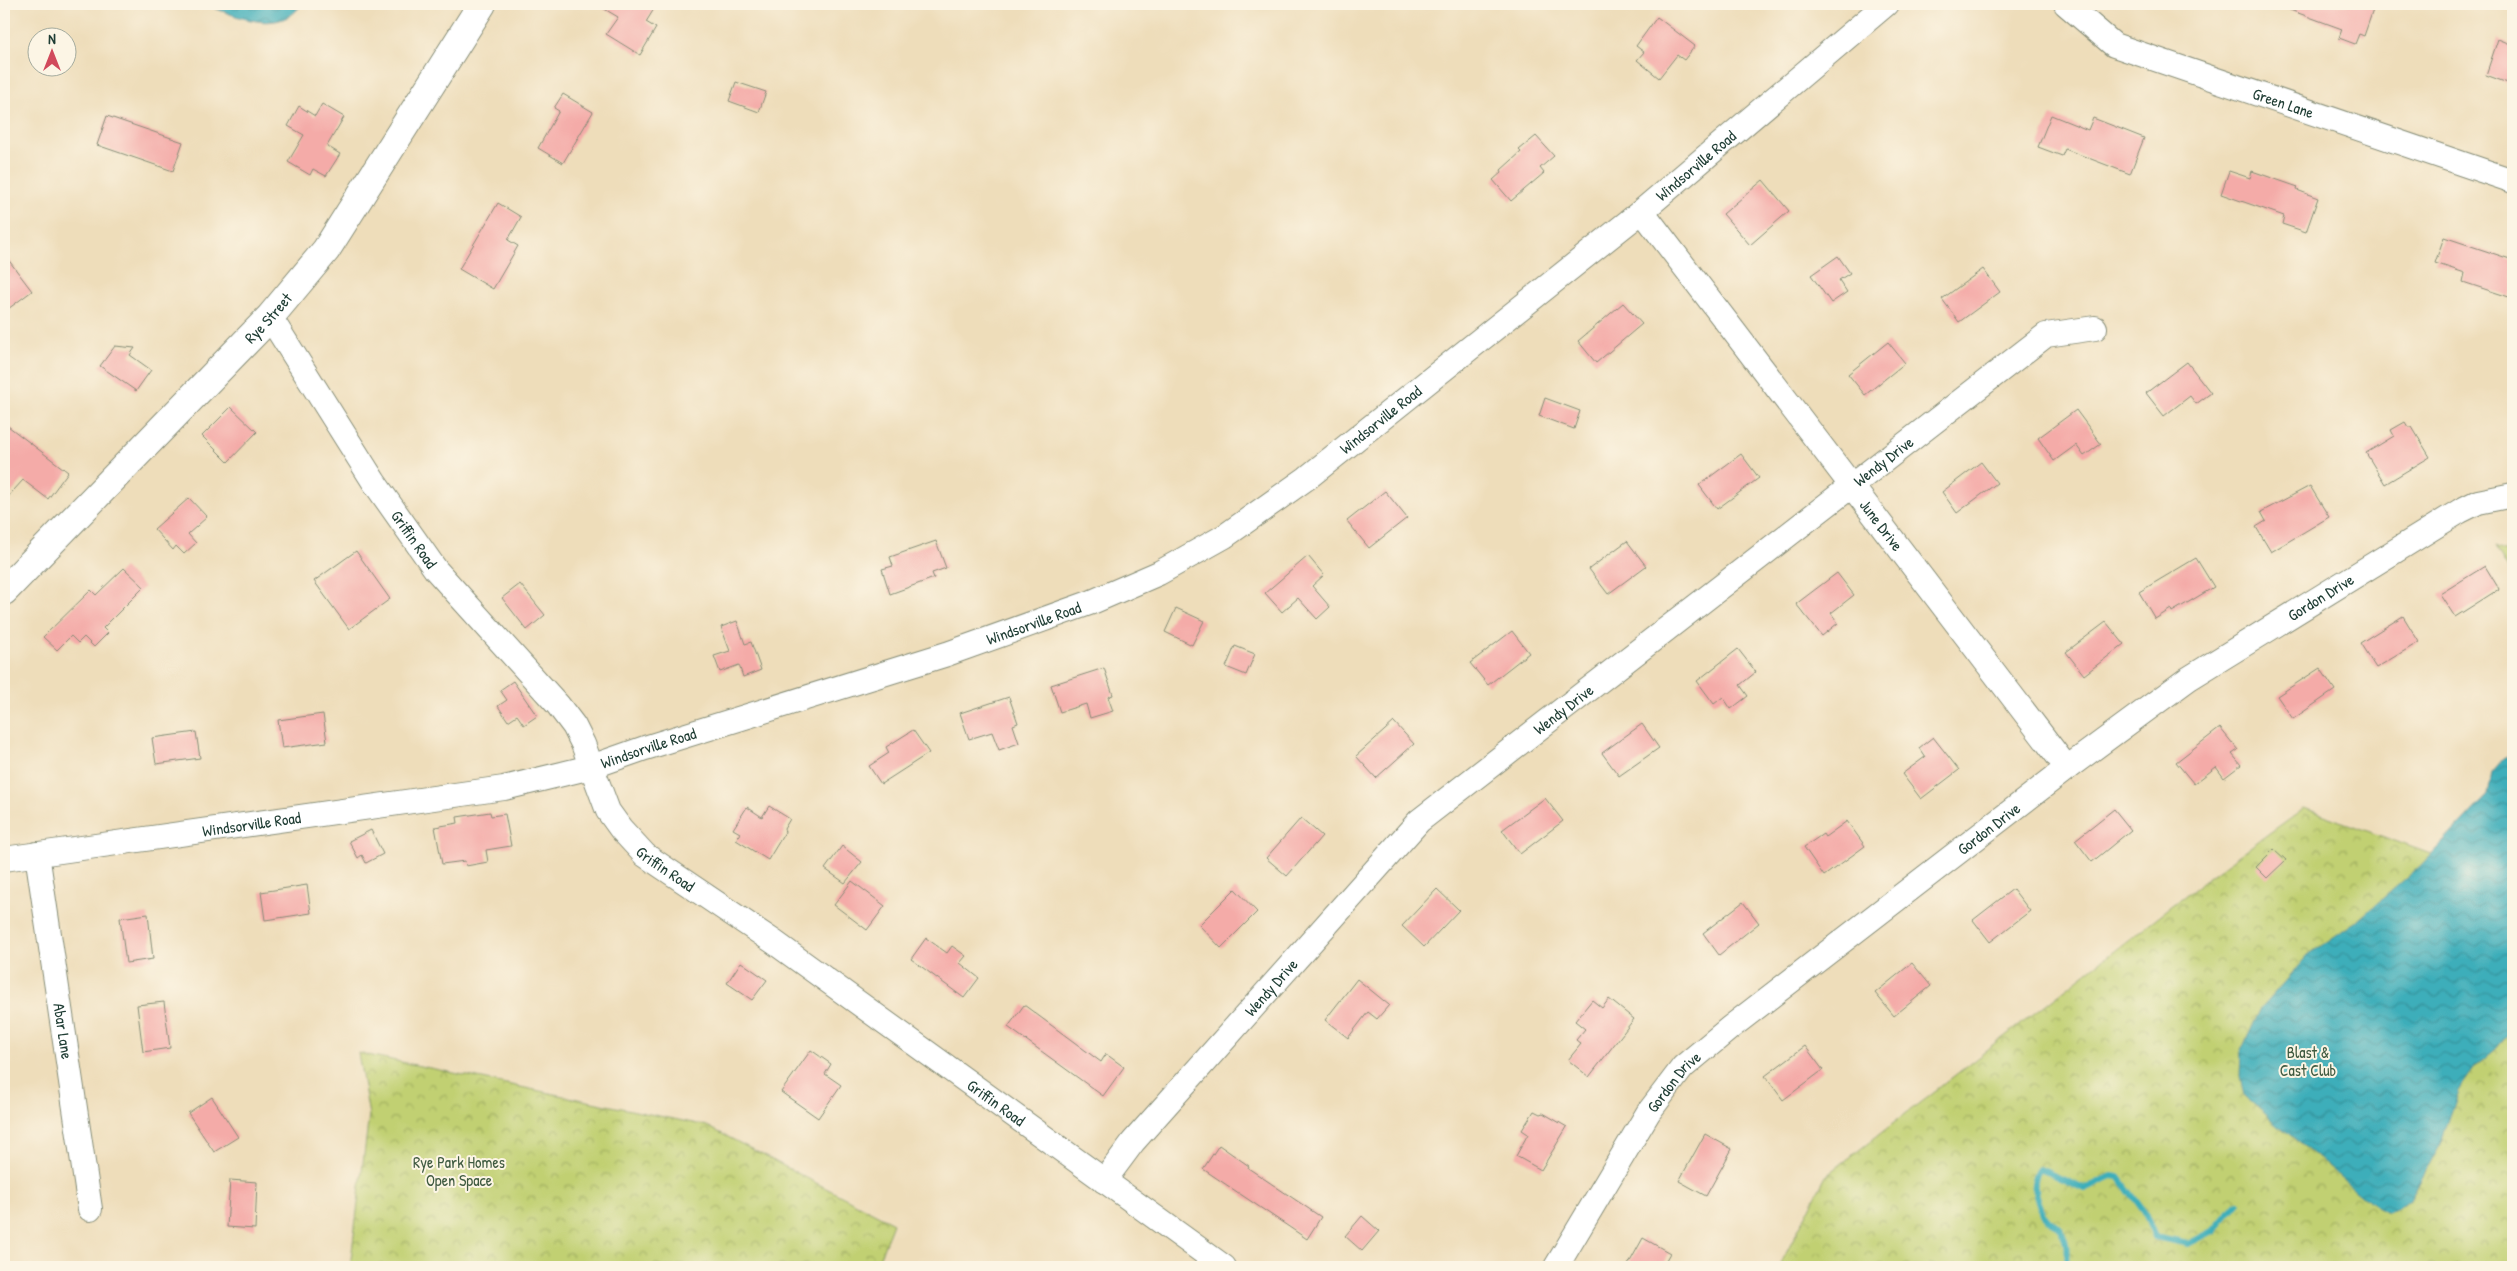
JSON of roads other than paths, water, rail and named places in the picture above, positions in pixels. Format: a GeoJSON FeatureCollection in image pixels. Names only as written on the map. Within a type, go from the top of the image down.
{"type":"FeatureCollection","features":[{"type":"Feature","properties":{"kind":"street","name":"Rye Street"},"geometry":{"type":"LineString","coordinates":[[4,591],[270,316],[326,250],[482,4]]}},
{"type":"Feature","properties":{"kind":"street","name":"Windsorville Road"},"geometry":{"type":"LineString","coordinates":[[4,859],[504,788],[591,767],[645,748],[947,654],[1092,602],[1159,573],[1225,536],[1307,478],[1642,211],[1886,4]]}},
{"type":"Feature","properties":{"kind":"street","name":"Green Lane"},"geometry":{"type":"LineString","coordinates":[[2066,4],[2114,45],[2513,181]]}},
{"type":"Feature","properties":{"kind":"street","name":"June Drive"},"geometry":{"type":"LineString","coordinates":[[1642,211],[2067,768]]}},
{"type":"Feature","properties":{"kind":"street","name":"Griffin Road"},"geometry":{"type":"LineString","coordinates":[[270,316],[374,482],[436,570],[558,705],[574,726],[608,811],[621,830],[645,855],[774,942],[1224,1267]]}},
{"type":"Feature","properties":{"kind":"street","name":"Wendy Drive"},"geometry":{"type":"LineString","coordinates":[[1104,1180],[1133,1142],[1419,821],[2046,335],[2095,328]]}},
{"type":"Feature","properties":{"kind":"street","name":"Gordon Drive"},"geometry":{"type":"LineString","coordinates":[[1556,1267],[1648,1113],[1683,1067],[2067,768],[2188,679],[2460,511],[2478,502],[2513,495]]}},
{"type":"Feature","properties":{"kind":"street","name":"Abar Lane"},"geometry":{"type":"LineString","coordinates":[[37,854],[90,1209]]}},
{"type":"Feature","properties":{"kind":"water"},"geometry":{"type":"Polygon","coordinates":[[[205,4],[302,4],[292,14],[281,20],[269,22],[242,18],[205,4]]]}},
{"type":"Feature","properties":{"kind":"water"},"geometry":{"type":"Polygon","coordinates":[[[2513,754],[2513,1028],[2496,1049],[2476,1066],[2459,1090],[2441,1142],[2410,1199],[2400,1207],[2387,1212],[2372,1204],[2244,1096],[2240,1076],[2241,1051],[2261,1008],[2308,955],[2359,919],[2420,866],[2488,795],[2492,772],[2504,758],[2513,754]]]}},
{"type":"Feature","properties":{"kind":"waterway"},"geometry":{"type":"LineString","coordinates":[[2066,1267],[2064,1236],[2044,1214],[2036,1194],[2035,1181],[2040,1169],[2084,1189],[2112,1176],[2119,1177],[2145,1213],[2155,1237],[2188,1244],[2213,1231],[2237,1203]]}},
{"type":"Feature","properties":{"kind":"park label","name":"Blast & Cast Club"},"geometry":{"type":"Point","coordinates":[2308,1061]}},
{"type":"Feature","properties":{"kind":"park label","name":"Rye Park Homes Open Space"},"geometry":{"type":"Point","coordinates":[459,1171]}}]}
